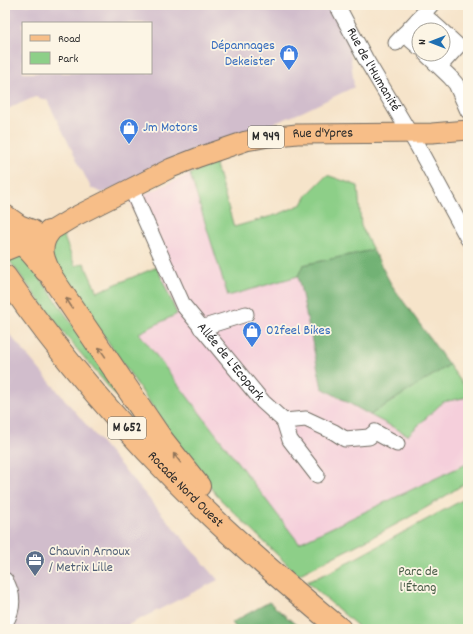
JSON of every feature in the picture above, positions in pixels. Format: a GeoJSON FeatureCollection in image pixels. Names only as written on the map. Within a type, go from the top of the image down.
{"type":"FeatureCollection","features":[{"type":"Feature","properties":{"kind":"highway"},"geometry":{"type":"LineString","coordinates":[[15,235],[53,279],[161,438],[195,482],[244,536],[264,569]]}},
{"type":"Feature","properties":{"kind":"highway","name":"Rocade Nord Ouest"},"geometry":{"type":"LineString","coordinates":[[6,284],[124,425],[198,504],[298,603],[318,629]]}},
{"type":"Feature","properties":{"kind":"highway","name":"Rocade Nord Ouest"},"geometry":{"type":"LineString","coordinates":[[298,603],[340,629]]}},
{"type":"Feature","properties":{"kind":"main road","name":"Rue d'Ypres"},"geometry":{"type":"LineString","coordinates":[[15,235],[74,217],[186,162],[224,148],[254,140],[297,134],[443,133],[468,130]]}},
{"type":"Feature","properties":{"kind":"street","name":"Rue de l'Humanité"},"geometry":{"type":"LineString","coordinates":[[336,5],[410,133],[468,239]]}},
{"type":"Feature","properties":{"kind":"street"},"geometry":{"type":"LineString","coordinates":[[415,22],[427,9],[436,22]]}},
{"type":"Feature","properties":{"kind":"street"},"geometry":{"type":"LineString","coordinates":[[411,26],[400,38],[411,44]]}},
{"type":"Feature","properties":{"kind":"street"},"geometry":{"type":"LineString","coordinates":[[451,39],[458,46],[451,54]]}},
{"type":"Feature","properties":{"kind":"street"},"geometry":{"type":"LineString","coordinates":[[435,62],[456,84],[468,111]]}},
{"type":"Feature","properties":{"kind":"street"},"geometry":{"type":"LineString","coordinates":[[440,66],[444,62]]}},
{"type":"Feature","properties":{"kind":"street","name":"Allée de L'Ecopark"},"geometry":{"type":"LineString","coordinates":[[131,188],[183,305],[263,402],[284,421]]}},
{"type":"Feature","properties":{"kind":"street"},"geometry":{"type":"LineString","coordinates":[[201,328],[246,314]]}},
{"type":"Feature","properties":{"kind":"street"},"geometry":{"type":"LineString","coordinates":[[317,475],[290,440],[284,421],[306,419],[334,432],[345,439],[369,437],[375,432],[397,444]]}},
{"type":"Feature","properties":{"kind":"street"},"geometry":{"type":"LineString","coordinates":[[5,580],[11,590],[12,600],[10,613],[5,623]]}},
{"type":"Feature","properties":{"kind":"shaded area"},"geometry":{"type":"Polygon","coordinates":[[[5,5],[345,5],[354,87],[302,112],[103,193],[91,188],[47,100],[35,97],[5,110],[5,5]]]}},
{"type":"Feature","properties":{"kind":"shaded area"},"geometry":{"type":"Polygon","coordinates":[[[190,174],[228,296],[298,276],[322,388],[407,435],[443,402],[468,397],[468,463],[299,543],[236,463],[139,333],[177,314],[130,201],[190,174]]]}},
{"type":"Feature","properties":{"kind":"shaded area"},"geometry":{"type":"Polygon","coordinates":[[[5,329],[218,580],[120,629],[5,629],[5,329]]]}},
{"type":"Feature","properties":{"kind":"green space"},"geometry":{"type":"Polygon","coordinates":[[[215,162],[234,227],[279,214],[302,204],[308,194],[327,175],[358,186],[361,226],[373,250],[303,265],[298,276],[228,296],[190,174],[215,162]]]}},
{"type":"Feature","properties":{"kind":"green space"},"geometry":{"type":"Polygon","coordinates":[[[63,234],[75,266],[84,263],[97,292],[157,267],[177,314],[139,333],[299,543],[468,463],[468,481],[406,519],[298,575],[218,497],[187,457],[52,260],[51,252],[53,245],[63,234]]]}},
{"type":"Feature","properties":{"kind":"green space"},"geometry":{"type":"Polygon","coordinates":[[[373,250],[391,284],[449,365],[370,415],[322,388],[298,276],[303,265],[373,250]]]}},
{"type":"Feature","properties":{"kind":"green space"},"geometry":{"type":"Polygon","coordinates":[[[20,255],[25,256],[149,435],[66,336],[8,259],[20,255]]]}},
{"type":"Feature","properties":{"kind":"green space"},"geometry":{"type":"Polygon","coordinates":[[[449,365],[468,391],[468,397],[443,402],[408,435],[370,415],[449,365]]]}},
{"type":"Feature","properties":{"kind":"green space","name":"Parc de l'Étang"},"geometry":{"type":"Polygon","coordinates":[[[468,497],[468,629],[361,629],[307,582],[334,570],[468,497]]]}},
{"type":"Feature","properties":{"kind":"green space"},"geometry":{"type":"Polygon","coordinates":[[[269,602],[301,629],[238,629],[231,623],[269,602]]]}},
{"type":"Feature","properties":{"kind":"place","name":"Dépannages Dekeister"},"geometry":{"type":"Point","coordinates":[289,71]}},
{"type":"Feature","properties":{"kind":"place","name":"Jm Motors"},"geometry":{"type":"Point","coordinates":[129,145]}},
{"type":"Feature","properties":{"kind":"place","name":"02feel Bikes"},"geometry":{"type":"Point","coordinates":[252,348]}},
{"type":"Feature","properties":{"kind":"place","name":"Chauvin Arnoux / Metrix Lille"},"geometry":{"type":"Point","coordinates":[35,577]}}]}
